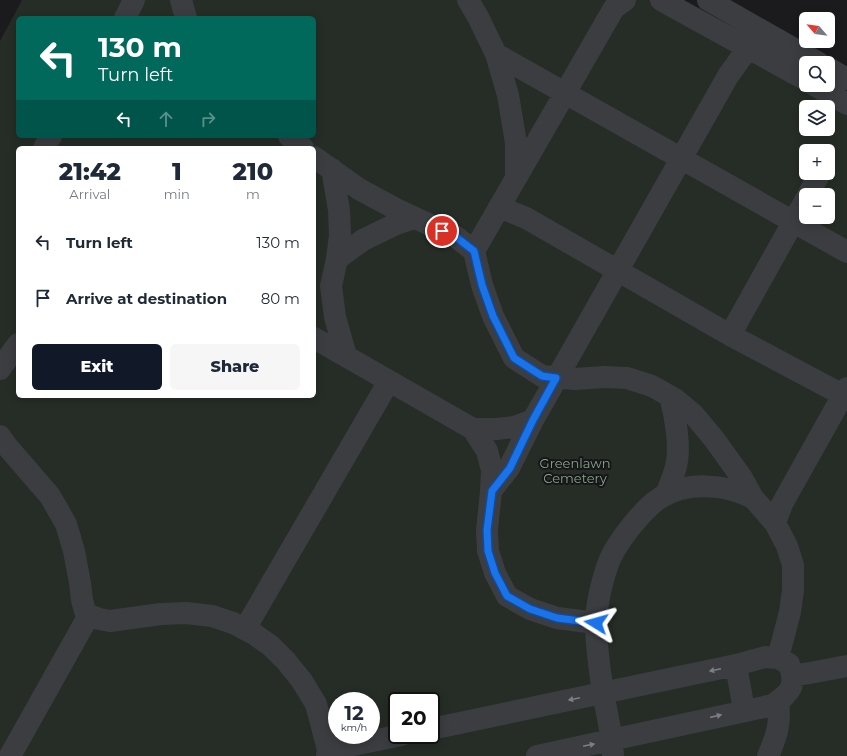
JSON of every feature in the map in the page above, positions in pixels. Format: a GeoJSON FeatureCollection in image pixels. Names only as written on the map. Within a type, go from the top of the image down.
{"type":"FeatureCollection","features":[{"type":"Feature","properties":{"kind":"street"},"geometry":{"type":"LineString","coordinates":[[126,16],[134,0]]}},
{"type":"Feature","properties":{"kind":"street"},"geometry":{"type":"LineString","coordinates":[[181,0],[185,16]]}},
{"type":"Feature","properties":{"kind":"street"},"geometry":{"type":"LineString","coordinates":[[468,0],[496,54],[508,95],[516,143],[516,178]]}},
{"type":"Feature","properties":{"kind":"street"},"geometry":{"type":"LineString","coordinates":[[474,251],[614,8],[624,0]]}},
{"type":"Feature","properties":{"kind":"street"},"geometry":{"type":"LineString","coordinates":[[661,0],[799,76]]}},
{"type":"Feature","properties":{"kind":"street"},"geometry":{"type":"LineString","coordinates":[[708,0],[807,56]]}},
{"type":"Feature","properties":{"kind":"street"},"geometry":{"type":"LineString","coordinates":[[492,491],[510,468],[533,420],[556,378],[728,76],[750,49]]}},
{"type":"Feature","properties":{"kind":"street"},"geometry":{"type":"LineString","coordinates":[[496,54],[847,252]]}},
{"type":"Feature","properties":{"kind":"street"},"geometry":{"type":"LineString","coordinates":[[835,72],[847,79]]}},
{"type":"Feature","properties":{"kind":"street"},"geometry":{"type":"LineString","coordinates":[[826,92],[847,104]]}},
{"type":"Feature","properties":{"kind":"street"},"geometry":{"type":"LineString","coordinates":[[291,138],[301,146]]}},
{"type":"Feature","properties":{"kind":"street"},"geometry":{"type":"LineString","coordinates":[[316,158],[359,189],[414,218],[456,237],[474,251],[482,285],[493,316],[514,358],[542,376],[575,379],[606,377],[627,378],[652,386],[670,396],[694,415],[714,439],[753,498],[775,523],[787,546],[794,565],[790,612],[778,658]]}},
{"type":"Feature","properties":{"kind":"street"},"geometry":{"type":"LineString","coordinates":[[332,169],[339,210],[340,235],[337,259],[331,286],[335,317],[346,356]]}},
{"type":"Feature","properties":{"kind":"street"},"geometry":{"type":"LineString","coordinates":[[499,207],[526,218],[730,335],[846,394],[782,504],[775,523]]}},
{"type":"Feature","properties":{"kind":"street"},"geometry":{"type":"LineString","coordinates":[[730,335],[799,212]]}},
{"type":"Feature","properties":{"kind":"street"},"geometry":{"type":"LineString","coordinates":[[337,259],[363,240],[396,224],[414,218]]}},
{"type":"Feature","properties":{"kind":"street"},"geometry":{"type":"LineString","coordinates":[[316,339],[473,429],[496,430],[514,427],[533,420]]}},
{"type":"Feature","properties":{"kind":"street"},"geometry":{"type":"LineString","coordinates":[[0,369],[16,347]]}},
{"type":"Feature","properties":{"kind":"street"},"geometry":{"type":"LineString","coordinates":[[245,629],[389,381]]}},
{"type":"Feature","properties":{"kind":"street"},"geometry":{"type":"LineString","coordinates":[[666,496],[676,465],[677,437],[674,411],[670,396]]}},
{"type":"Feature","properties":{"kind":"street"},"geometry":{"type":"LineString","coordinates":[[473,429],[487,451],[492,470],[492,491],[487,530],[488,551],[495,573],[507,596],[530,609],[557,618],[596,623]]}},
{"type":"Feature","properties":{"kind":"street"},"geometry":{"type":"LineString","coordinates":[[2,442],[50,496],[66,524],[74,551],[82,600],[85,611],[89,615],[98,619],[110,621],[161,614],[186,613],[212,616],[233,623],[271,646],[286,661],[302,681],[316,704],[328,753],[388,738]]}},
{"type":"Feature","properties":{"kind":"street"},"geometry":{"type":"LineString","coordinates":[[613,748],[603,693],[596,623],[597,603],[610,559],[625,535],[645,510],[660,498],[678,491],[701,486],[724,488],[740,492],[753,498]]}},
{"type":"Feature","properties":{"kind":"street"},"geometry":{"type":"LineString","coordinates":[[10,756],[89,615]]}},
{"type":"Feature","properties":{"kind":"street"},"geometry":{"type":"LineString","coordinates":[[440,727],[765,658],[778,658],[789,664],[793,676],[792,686],[785,697],[772,705],[744,710],[613,748],[537,756]]}},
{"type":"Feature","properties":{"kind":"street"},"geometry":{"type":"LineString","coordinates":[[736,665],[744,710]]}},
{"type":"Feature","properties":{"kind":"street"},"geometry":{"type":"LineString","coordinates":[[793,676],[847,666]]}},
{"type":"Feature","properties":{"kind":"street"},"geometry":{"type":"LineString","coordinates":[[768,756],[775,739],[780,718],[778,701]]}},
{"type":"Feature","properties":{"kind":"green space","name":"Greenlawn Cemetery"},"geometry":{"type":"Polygon","coordinates":[[[22,0],[684,0],[799,80],[799,92],[835,92],[835,84],[847,91],[847,756],[0,756],[0,41],[22,0]]]}},
{"type":"Feature","properties":{"kind":"route"},"geometry":{"type":"LineString","coordinates":[[442,231],[456,237],[474,251],[482,285],[493,316],[514,358],[542,376],[556,378],[533,420],[510,468],[492,491],[487,530],[488,551],[495,573],[507,596],[530,609],[557,618],[596,623]]}}]}
